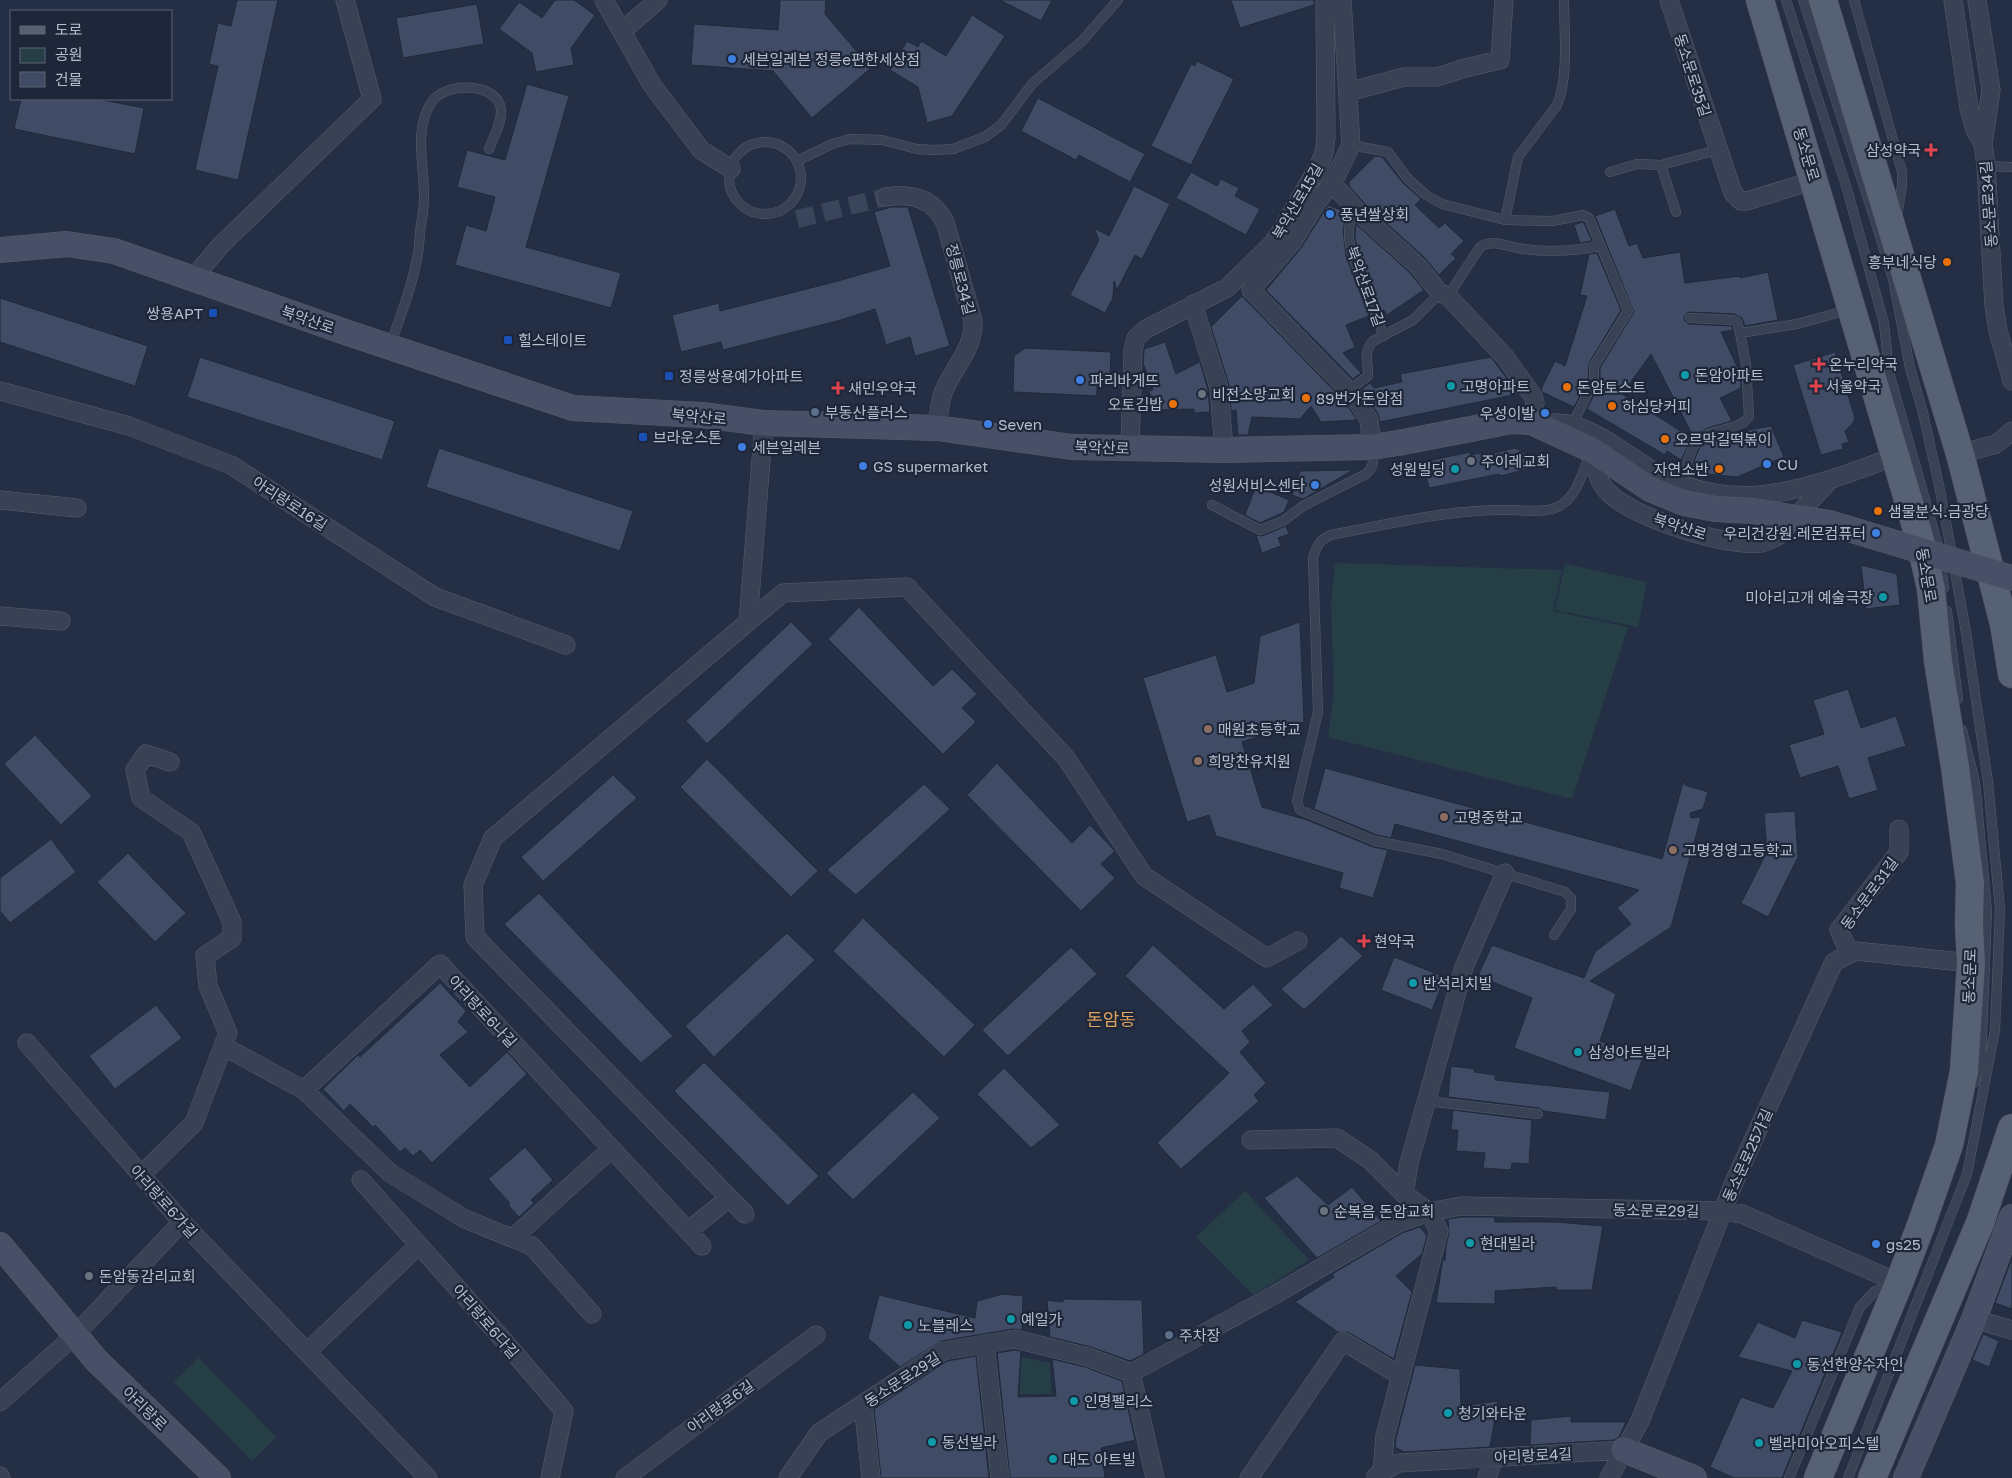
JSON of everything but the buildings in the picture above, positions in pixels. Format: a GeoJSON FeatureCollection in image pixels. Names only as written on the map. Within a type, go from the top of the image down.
{"type":"FeatureCollection","features":[{"type":"Feature","properties":{"kind":"main road","name":"동소문로"},"geometry":{"type":"LineString","coordinates":[[1760,0],[1920,540],[1931,589],[1938,661],[1970,883],[1969,925],[1971,963],[1964,1071],[1949,1146],[1900,1283],[1825,1473]]}},
{"type":"Feature","properties":{"kind":"main road"},"geometry":{"type":"LineString","coordinates":[[1823,0],[1960,454],[2004,624],[2012,674]]}},
{"type":"Feature","properties":{"kind":"main road"},"geometry":{"type":"LineString","coordinates":[[1872,1478],[1980,1223],[2011,1132]]}},
{"type":"Feature","properties":{"kind":"street"},"geometry":{"type":"LineString","coordinates":[[604,0],[652,85],[701,150],[731,169]]}},
{"type":"Feature","properties":{"kind":"street"},"geometry":{"type":"LineString","coordinates":[[622,31],[658,0]]}},
{"type":"Feature","properties":{"kind":"street"},"geometry":{"type":"LineString","coordinates":[[1317,0],[1324,30]]}},
{"type":"Feature","properties":{"kind":"street","name":"북악산로15길"},"geometry":{"type":"LineString","coordinates":[[1130,448],[1133,350],[1136,338],[1146,329],[1226,288],[1271,245],[1282,230],[1318,167],[1326,144],[1325,0]]}},
{"type":"Feature","properties":{"kind":"street","name":"북악산로15길"},"geometry":{"type":"LineString","coordinates":[[1333,182],[1351,144],[1342,0]]}},
{"type":"Feature","properties":{"kind":"street"},"geometry":{"type":"LineString","coordinates":[[1348,92],[1404,77],[1437,77],[1500,60],[1504,0]]}},
{"type":"Feature","properties":{"kind":"street","name":"동소문로35길"},"geometry":{"type":"LineString","coordinates":[[1670,0],[1717,150],[1733,194],[1741,201],[1747,201],[1814,180]]}},
{"type":"Feature","properties":{"kind":"street","name":"동소문로34길"},"geometry":{"type":"LineString","coordinates":[[1953,0],[1969,108],[1975,130],[1983,144],[1986,166],[1994,306],[1998,331],[2012,381]]}},
{"type":"Feature","properties":{"kind":"street"},"geometry":{"type":"LineString","coordinates":[[1977,0],[1991,90],[1983,144]]}},
{"type":"Feature","properties":{"kind":"street"},"geometry":{"type":"LineString","coordinates":[[193,278],[221,245],[372,99],[348,1]]}},
{"type":"Feature","properties":{"kind":"street"},"geometry":{"type":"LineString","coordinates":[[1318,167],[1355,208],[1404,253],[1505,357],[1531,393],[1535,403],[1531,422],[1572,425],[1598,435],[1655,472],[1681,483],[1719,494],[1785,497],[1795,502],[1799,510],[1798,515]]}},
{"type":"Feature","properties":{"kind":"street"},"geometry":{"type":"LineString","coordinates":[[1333,182],[1317,202],[1293,241],[1251,290],[1350,390],[1369,420],[1372,447]]}},
{"type":"Feature","properties":{"kind":"street","name":"정릉로34길"},"geometry":{"type":"LineString","coordinates":[[886,197],[906,195],[920,199],[939,211],[945,222],[973,321],[974,333],[969,345],[942,394],[937,428]]}},
{"type":"Feature","properties":{"kind":"street","name":"북악산로"},"geometry":{"type":"LineString","coordinates":[[0,250],[67,244],[114,251],[390,347],[573,408],[702,415],[764,423],[937,428],[1072,447],[1224,450],[1372,447],[1398,444],[1505,422],[1531,422],[1601,457],[1650,489],[1684,503],[1715,509],[1758,512],[1829,523],[2012,578]]}},
{"type":"Feature","properties":{"kind":"street"},"geometry":{"type":"LineString","coordinates":[[1193,304],[1219,388],[1224,450]]}},
{"type":"Feature","properties":{"kind":"street","name":"아리랑로16길"},"geometry":{"type":"LineString","coordinates":[[0,392],[129,426],[231,465],[436,597],[566,645]]}},
{"type":"Feature","properties":{"kind":"street"},"geometry":{"type":"LineString","coordinates":[[748,622],[764,423]]}},
{"type":"Feature","properties":{"kind":"street"},"geometry":{"type":"LineString","coordinates":[[1960,454],[1996,444],[2004,440],[2012,431]]}},
{"type":"Feature","properties":{"kind":"street"},"geometry":{"type":"LineString","coordinates":[[1770,495],[1830,480],[1896,456]]}},
{"type":"Feature","properties":{"kind":"street","name":"북악산로"},"geometry":{"type":"LineString","coordinates":[[1601,457],[1602,486],[1615,499],[1658,521],[1686,531],[1739,542],[1761,543],[1778,535],[1830,480]]}},
{"type":"Feature","properties":{"kind":"street"},"geometry":{"type":"LineString","coordinates":[[0,500],[77,508]]}},
{"type":"Feature","properties":{"kind":"street"},"geometry":{"type":"LineString","coordinates":[[745,1214],[475,937],[472,885],[493,838],[783,593],[907,587],[1066,758],[1144,876],[1267,958],[1298,942]]}},
{"type":"Feature","properties":{"kind":"street"},"geometry":{"type":"LineString","coordinates":[[0,616],[61,621]]}},
{"type":"Feature","properties":{"kind":"street"},"geometry":{"type":"LineString","coordinates":[[141,1175],[194,1123],[228,1033],[208,986],[205,956],[232,938],[232,922],[191,832],[141,798],[135,770],[146,754],[170,762]]}},
{"type":"Feature","properties":{"kind":"street","name":"동소문로31길"},"geometry":{"type":"LineString","coordinates":[[1850,954],[1839,930],[1899,852],[1899,829]]}},
{"type":"Feature","properties":{"kind":"street"},"geometry":{"type":"LineString","coordinates":[[1404,1194],[1409,1163],[1464,967],[1505,873]]}},
{"type":"Feature","properties":{"kind":"street"},"geometry":{"type":"LineString","coordinates":[[1850,954],[1856,951],[1971,963]]}},
{"type":"Feature","properties":{"kind":"street","name":"동소문로25가길"},"geometry":{"type":"LineString","coordinates":[[1610,1478],[1640,1421],[1739,1171],[1834,962],[1850,954]]}},
{"type":"Feature","properties":{"kind":"street","name":"아리랑로6나길"},"geometry":{"type":"LineString","coordinates":[[304,1090],[440,964],[702,1246]]}},
{"type":"Feature","properties":{"kind":"street","name":"아리랑로6가길"},"geometry":{"type":"LineString","coordinates":[[26,1043],[182,1222],[428,1478]]}},
{"type":"Feature","properties":{"kind":"street"},"geometry":{"type":"LineString","coordinates":[[223,1046],[304,1090],[390,1173],[465,1219],[532,1246],[592,1314]]}},
{"type":"Feature","properties":{"kind":"street"},"geometry":{"type":"LineString","coordinates":[[1251,1140],[1337,1138],[1370,1160],[1404,1194],[1429,1212],[1439,1231],[1385,1436],[1377,1475]]}},
{"type":"Feature","properties":{"kind":"street"},"geometry":{"type":"LineString","coordinates":[[513,1238],[611,1149]]}},
{"type":"Feature","properties":{"kind":"street","name":"아리랑로6다길"},"geometry":{"type":"LineString","coordinates":[[362,1180],[499,1335],[564,1412],[550,1478]]}},
{"type":"Feature","properties":{"kind":"street"},"geometry":{"type":"LineString","coordinates":[[688,1231],[729,1198]]}},
{"type":"Feature","properties":{"kind":"street","name":"동소문로29길"},"geometry":{"type":"LineString","coordinates":[[788,1478],[819,1433],[942,1351],[1015,1339],[1088,1357],[1130,1373],[1274,1295],[1398,1223],[1429,1212],[1461,1206],[1723,1210],[1742,1214],[1900,1283]]}},
{"type":"Feature","properties":{"kind":"street"},"geometry":{"type":"LineString","coordinates":[[1906,1478],[1974,1319],[2012,1217]]}},
{"type":"Feature","properties":{"kind":"street"},"geometry":{"type":"LineString","coordinates":[[0,1402],[74,1336],[182,1222]]}},
{"type":"Feature","properties":{"kind":"street","name":"아리랑로"},"geometry":{"type":"LineString","coordinates":[[0,1244],[74,1336],[96,1360],[218,1478]]}},
{"type":"Feature","properties":{"kind":"street"},"geometry":{"type":"LineString","coordinates":[[307,1352],[419,1245]]}},
{"type":"Feature","properties":{"kind":"street"},"geometry":{"type":"LineString","coordinates":[[1974,1319],[2012,1330]]}},
{"type":"Feature","properties":{"kind":"street","name":"아리랑로6길"},"geometry":{"type":"LineString","coordinates":[[625,1478],[816,1335]]}},
{"type":"Feature","properties":{"kind":"street"},"geometry":{"type":"LineString","coordinates":[[1248,1478],[1343,1341],[1401,1376]]}},
{"type":"Feature","properties":{"kind":"street"},"geometry":{"type":"LineString","coordinates":[[985,1344],[1000,1478]]}},
{"type":"Feature","properties":{"kind":"street"},"geometry":{"type":"LineString","coordinates":[[1130,1373],[1155,1478]]}},
{"type":"Feature","properties":{"kind":"street"},"geometry":{"type":"LineString","coordinates":[[864,1404],[871,1478]]}},
{"type":"Feature","properties":{"kind":"street","name":"아리랑로4길"},"geometry":{"type":"LineString","coordinates":[[1377,1475],[1398,1463],[1624,1450],[1694,1478]]}},
{"type":"Feature","properties":{"kind":"street"},"geometry":{"type":"LineString","coordinates":[[1487,1478],[1494,1458]]}},
{"type":"Feature","properties":{"kind":"lane"},"geometry":{"type":"LineString","coordinates":[[797,161],[832,144],[850,139],[882,140],[917,149],[935,150],[953,148],[985,137],[1001,125],[1033,83],[1082,41],[1118,0]]}},
{"type":"Feature","properties":{"kind":"lane"},"geometry":{"type":"LineString","coordinates":[[1505,220],[1518,157],[1557,105],[1561,95],[1564,0]]}},
{"type":"Feature","properties":{"kind":"lane"},"geometry":{"type":"LineString","coordinates":[[1786,0],[1847,189],[1884,323],[1889,372],[1939,549],[1958,704]]}},
{"type":"Feature","properties":{"kind":"lane"},"geometry":{"type":"LineString","coordinates":[[1803,0],[1875,220],[1892,279],[1910,368],[1923,413],[1940,490],[1966,632],[1988,782],[2000,909],[1995,1030],[1967,1174],[1848,1478]]}},
{"type":"Feature","properties":{"kind":"lane"},"geometry":{"type":"LineString","coordinates":[[1854,0],[1902,172],[1902,186],[1894,235]]}},
{"type":"Feature","properties":{"kind":"lane"},"geometry":{"type":"LineString","coordinates":[[390,347],[416,263],[424,200],[421,144],[423,121],[430,102],[437,95],[457,87],[492,94],[499,100],[501,110],[500,119],[489,149]]}},
{"type":"Feature","properties":{"kind":"lane"},"geometry":{"type":"LineString","coordinates":[[758,142],[770,142],[781,145],[797,161],[801,172],[801,184],[797,196],[789,205],[778,212],[766,214],[754,212],[743,206],[735,197],[730,186],[731,169],[739,153],[748,146],[758,142]]}},
{"type":"Feature","properties":{"kind":"lane"},"geometry":{"type":"LineString","coordinates":[[1351,144],[1388,152],[1407,178],[1434,201],[1505,220],[1552,222],[1583,215],[1587,216],[1628,310],[1594,366],[1594,381],[1572,425]]}},
{"type":"Feature","properties":{"kind":"lane"},"geometry":{"type":"LineString","coordinates":[[1610,172],[1637,164],[1661,165],[1717,150]]}},
{"type":"Feature","properties":{"kind":"lane"},"geometry":{"type":"LineString","coordinates":[[1661,165],[1676,212]]}},
{"type":"Feature","properties":{"kind":"lane"},"geometry":{"type":"LineString","coordinates":[[1986,166],[2012,167]]}},
{"type":"Feature","properties":{"kind":"lane","name":"북악산로17길"},"geometry":{"type":"LineString","coordinates":[[1355,208],[1348,227],[1350,250],[1384,336]]}},
{"type":"Feature","properties":{"kind":"lane","name":"북악산로17길"},"geometry":{"type":"LineString","coordinates":[[1350,390],[1368,376],[1365,359],[1373,341],[1413,320],[1444,295],[1480,247],[1485,244],[1491,243],[1522,249],[1563,250],[1600,246]]}},
{"type":"Feature","properties":{"kind":"lane"},"geometry":{"type":"LineString","coordinates":[[1740,333],[1796,324],[1852,309]]}},
{"type":"Feature","properties":{"kind":"lane"},"geometry":{"type":"LineString","coordinates":[[1681,483],[1693,446],[1699,438],[1744,422],[1749,416],[1746,364],[1737,322],[1733,320],[1690,318]]}},
{"type":"Feature","properties":{"kind":"lane"},"geometry":{"type":"LineString","coordinates":[[1212,505],[1257,530],[1273,525],[1287,519],[1303,506],[1366,474],[1371,470],[1373,464],[1372,447]]}},
{"type":"Feature","properties":{"kind":"lane"},"geometry":{"type":"LineString","coordinates":[[1554,935],[1571,909],[1569,895],[1562,891],[1442,854],[1375,841],[1300,810],[1297,801],[1318,712],[1313,558],[1318,543],[1331,535],[1459,512],[1494,509],[1542,510],[1558,507],[1573,494],[1601,457]]}},
{"type":"Feature","properties":{"kind":"lane"},"geometry":{"type":"LineString","coordinates":[[1961,724],[1975,782],[1987,911],[1981,1062],[1972,1090]]}},
{"type":"Feature","properties":{"kind":"lane"},"geometry":{"type":"LineString","coordinates":[[1426,1101],[1538,1114]]}},
{"type":"Feature","properties":{"kind":"lane"},"geometry":{"type":"LineString","coordinates":[[1936,1211],[1964,1118]]}},
{"type":"Feature","properties":{"kind":"lane"},"geometry":{"type":"LineString","coordinates":[[1825,1473],[1923,1248]]}},
{"type":"Feature","properties":{"kind":"lane"},"geometry":{"type":"LineString","coordinates":[[1789,1478],[1860,1307],[1875,1290],[1900,1283]]}},
{"type":"Feature","properties":{"kind":"green space"},"geometry":{"type":"Polygon","coordinates":[[[1335,563],[1562,570],[1553,611],[1628,627],[1572,799],[1328,737],[1334,692],[1331,603],[1335,563]]]}},
{"type":"Feature","properties":{"kind":"green space"},"geometry":{"type":"Polygon","coordinates":[[[1565,564],[1647,582],[1638,627],[1555,610],[1565,564]]]}},
{"type":"Feature","properties":{"kind":"green space"},"geometry":{"type":"Polygon","coordinates":[[[1245,1191],[1309,1260],[1253,1295],[1196,1237],[1245,1191]]]}},
{"type":"Feature","properties":{"kind":"green space"},"geometry":{"type":"Polygon","coordinates":[[[1021,1357],[1050,1363],[1051,1394],[1020,1394],[1021,1357]]]}},
{"type":"Feature","properties":{"kind":"green space"},"geometry":{"type":"Polygon","coordinates":[[[199,1358],[276,1437],[252,1461],[174,1382],[199,1358]]]}},
{"type":"Feature","properties":{"kind":"tunnel"},"geometry":{"type":"LineString","coordinates":[[797,219],[886,197]]}},
{"type":"Feature","properties":{"kind":"place","name":"세븐일레븐 정릉e편한세상점"},"geometry":{"type":"Point","coordinates":[732,59]}},
{"type":"Feature","properties":{"kind":"place","name":"삼성약국"},"geometry":{"type":"Point","coordinates":[1931,150]}},
{"type":"Feature","properties":{"kind":"place","name":"풍년쌀상회"},"geometry":{"type":"Point","coordinates":[1330,214]}},
{"type":"Feature","properties":{"kind":"place","name":"흥부네식당"},"geometry":{"type":"Point","coordinates":[1947,262]}},
{"type":"Feature","properties":{"kind":"place","name":"쌍용APT"},"geometry":{"type":"Point","coordinates":[213,313]}},
{"type":"Feature","properties":{"kind":"place","name":"힐스테이트"},"geometry":{"type":"Point","coordinates":[508,340]}},
{"type":"Feature","properties":{"kind":"place","name":"온누리약국"},"geometry":{"type":"Point","coordinates":[1819,364]}},
{"type":"Feature","properties":{"kind":"place","name":"돈암아파트"},"geometry":{"type":"Point","coordinates":[1685,375]}},
{"type":"Feature","properties":{"kind":"place","name":"정릉쌍용예가아파트"},"geometry":{"type":"Point","coordinates":[669,376]}},
{"type":"Feature","properties":{"kind":"place","name":"파리바게뜨"},"geometry":{"type":"Point","coordinates":[1080,380]}},
{"type":"Feature","properties":{"kind":"place","name":"고명아파트"},"geometry":{"type":"Point","coordinates":[1451,386]}},
{"type":"Feature","properties":{"kind":"place","name":"서울약국"},"geometry":{"type":"Point","coordinates":[1816,386]}},
{"type":"Feature","properties":{"kind":"place","name":"돈암토스트"},"geometry":{"type":"Point","coordinates":[1567,387]}},
{"type":"Feature","properties":{"kind":"place","name":"새민우약국"},"geometry":{"type":"Point","coordinates":[838,388]}},
{"type":"Feature","properties":{"kind":"place","name":"비전소망교회"},"geometry":{"type":"Point","coordinates":[1202,394]}},
{"type":"Feature","properties":{"kind":"place","name":"89번가돈암점"},"geometry":{"type":"Point","coordinates":[1306,398]}},
{"type":"Feature","properties":{"kind":"place","name":"오토김밥"},"geometry":{"type":"Point","coordinates":[1173,404]}},
{"type":"Feature","properties":{"kind":"place","name":"하심당커피"},"geometry":{"type":"Point","coordinates":[1612,406]}},
{"type":"Feature","properties":{"kind":"place","name":"부동산플러스"},"geometry":{"type":"Point","coordinates":[815,412]}},
{"type":"Feature","properties":{"kind":"place","name":"우성이발"},"geometry":{"type":"Point","coordinates":[1545,413]}},
{"type":"Feature","properties":{"kind":"place","name":"Seven"},"geometry":{"type":"Point","coordinates":[988,424]}},
{"type":"Feature","properties":{"kind":"place","name":"브라운스톤"},"geometry":{"type":"Point","coordinates":[643,437]}},
{"type":"Feature","properties":{"kind":"place","name":"오르막길떡볶이"},"geometry":{"type":"Point","coordinates":[1665,439]}},
{"type":"Feature","properties":{"kind":"place","name":"세븐일레븐"},"geometry":{"type":"Point","coordinates":[742,447]}},
{"type":"Feature","properties":{"kind":"place","name":"주이레교회"},"geometry":{"type":"Point","coordinates":[1471,461]}},
{"type":"Feature","properties":{"kind":"place","name":"CU"},"geometry":{"type":"Point","coordinates":[1767,464]}},
{"type":"Feature","properties":{"kind":"place","name":"GS supermarket"},"geometry":{"type":"Point","coordinates":[863,466]}},
{"type":"Feature","properties":{"kind":"place","name":"성원빌딩"},"geometry":{"type":"Point","coordinates":[1455,469]}},
{"type":"Feature","properties":{"kind":"place","name":"자연소반"},"geometry":{"type":"Point","coordinates":[1719,469]}},
{"type":"Feature","properties":{"kind":"place","name":"성원서비스센타"},"geometry":{"type":"Point","coordinates":[1315,485]}},
{"type":"Feature","properties":{"kind":"place","name":"샘물분식.금광당"},"geometry":{"type":"Point","coordinates":[1878,511]}},
{"type":"Feature","properties":{"kind":"place","name":"우리건강원.레몬컴퓨터"},"geometry":{"type":"Point","coordinates":[1876,533]}},
{"type":"Feature","properties":{"kind":"place","name":"미아리고개 예술극장"},"geometry":{"type":"Point","coordinates":[1883,597]}},
{"type":"Feature","properties":{"kind":"place","name":"매원초등학교"},"geometry":{"type":"Point","coordinates":[1208,729]}},
{"type":"Feature","properties":{"kind":"place","name":"희망찬유치원"},"geometry":{"type":"Point","coordinates":[1198,761]}},
{"type":"Feature","properties":{"kind":"place","name":"고명중학교"},"geometry":{"type":"Point","coordinates":[1444,817]}},
{"type":"Feature","properties":{"kind":"place","name":"고명경영고등학교"},"geometry":{"type":"Point","coordinates":[1673,850]}},
{"type":"Feature","properties":{"kind":"place","name":"현약국"},"geometry":{"type":"Point","coordinates":[1364,941]}},
{"type":"Feature","properties":{"kind":"place","name":"반석리치빌"},"geometry":{"type":"Point","coordinates":[1413,983]}},
{"type":"Feature","properties":{"kind":"place","name":"삼성아트빌라"},"geometry":{"type":"Point","coordinates":[1578,1052]}},
{"type":"Feature","properties":{"kind":"place","name":"순복음 돈암교회"},"geometry":{"type":"Point","coordinates":[1324,1211]}},
{"type":"Feature","properties":{"kind":"place","name":"현대빌라"},"geometry":{"type":"Point","coordinates":[1470,1243]}},
{"type":"Feature","properties":{"kind":"place","name":"gs25"},"geometry":{"type":"Point","coordinates":[1876,1244]}},
{"type":"Feature","properties":{"kind":"place","name":"돈암동감리교회"},"geometry":{"type":"Point","coordinates":[89,1276]}},
{"type":"Feature","properties":{"kind":"place","name":"예일가"},"geometry":{"type":"Point","coordinates":[1011,1319]}},
{"type":"Feature","properties":{"kind":"place","name":"노블레스"},"geometry":{"type":"Point","coordinates":[908,1325]}},
{"type":"Feature","properties":{"kind":"place","name":"주차장"},"geometry":{"type":"Point","coordinates":[1169,1335]}},
{"type":"Feature","properties":{"kind":"place","name":"동선한양수자인"},"geometry":{"type":"Point","coordinates":[1797,1364]}},
{"type":"Feature","properties":{"kind":"place","name":"인명펠리스"},"geometry":{"type":"Point","coordinates":[1074,1401]}},
{"type":"Feature","properties":{"kind":"place","name":"청기와타운"},"geometry":{"type":"Point","coordinates":[1448,1413]}},
{"type":"Feature","properties":{"kind":"place","name":"동선빌라"},"geometry":{"type":"Point","coordinates":[932,1442]}},
{"type":"Feature","properties":{"kind":"place","name":"벨라미아오피스텔"},"geometry":{"type":"Point","coordinates":[1759,1443]}},
{"type":"Feature","properties":{"kind":"place","name":"대도 아트빌"},"geometry":{"type":"Point","coordinates":[1053,1459]}},
{"type":"Feature","properties":{"kind":"district","name":"돈암동"},"geometry":{"type":"Point","coordinates":[1111,1019]}}]}
